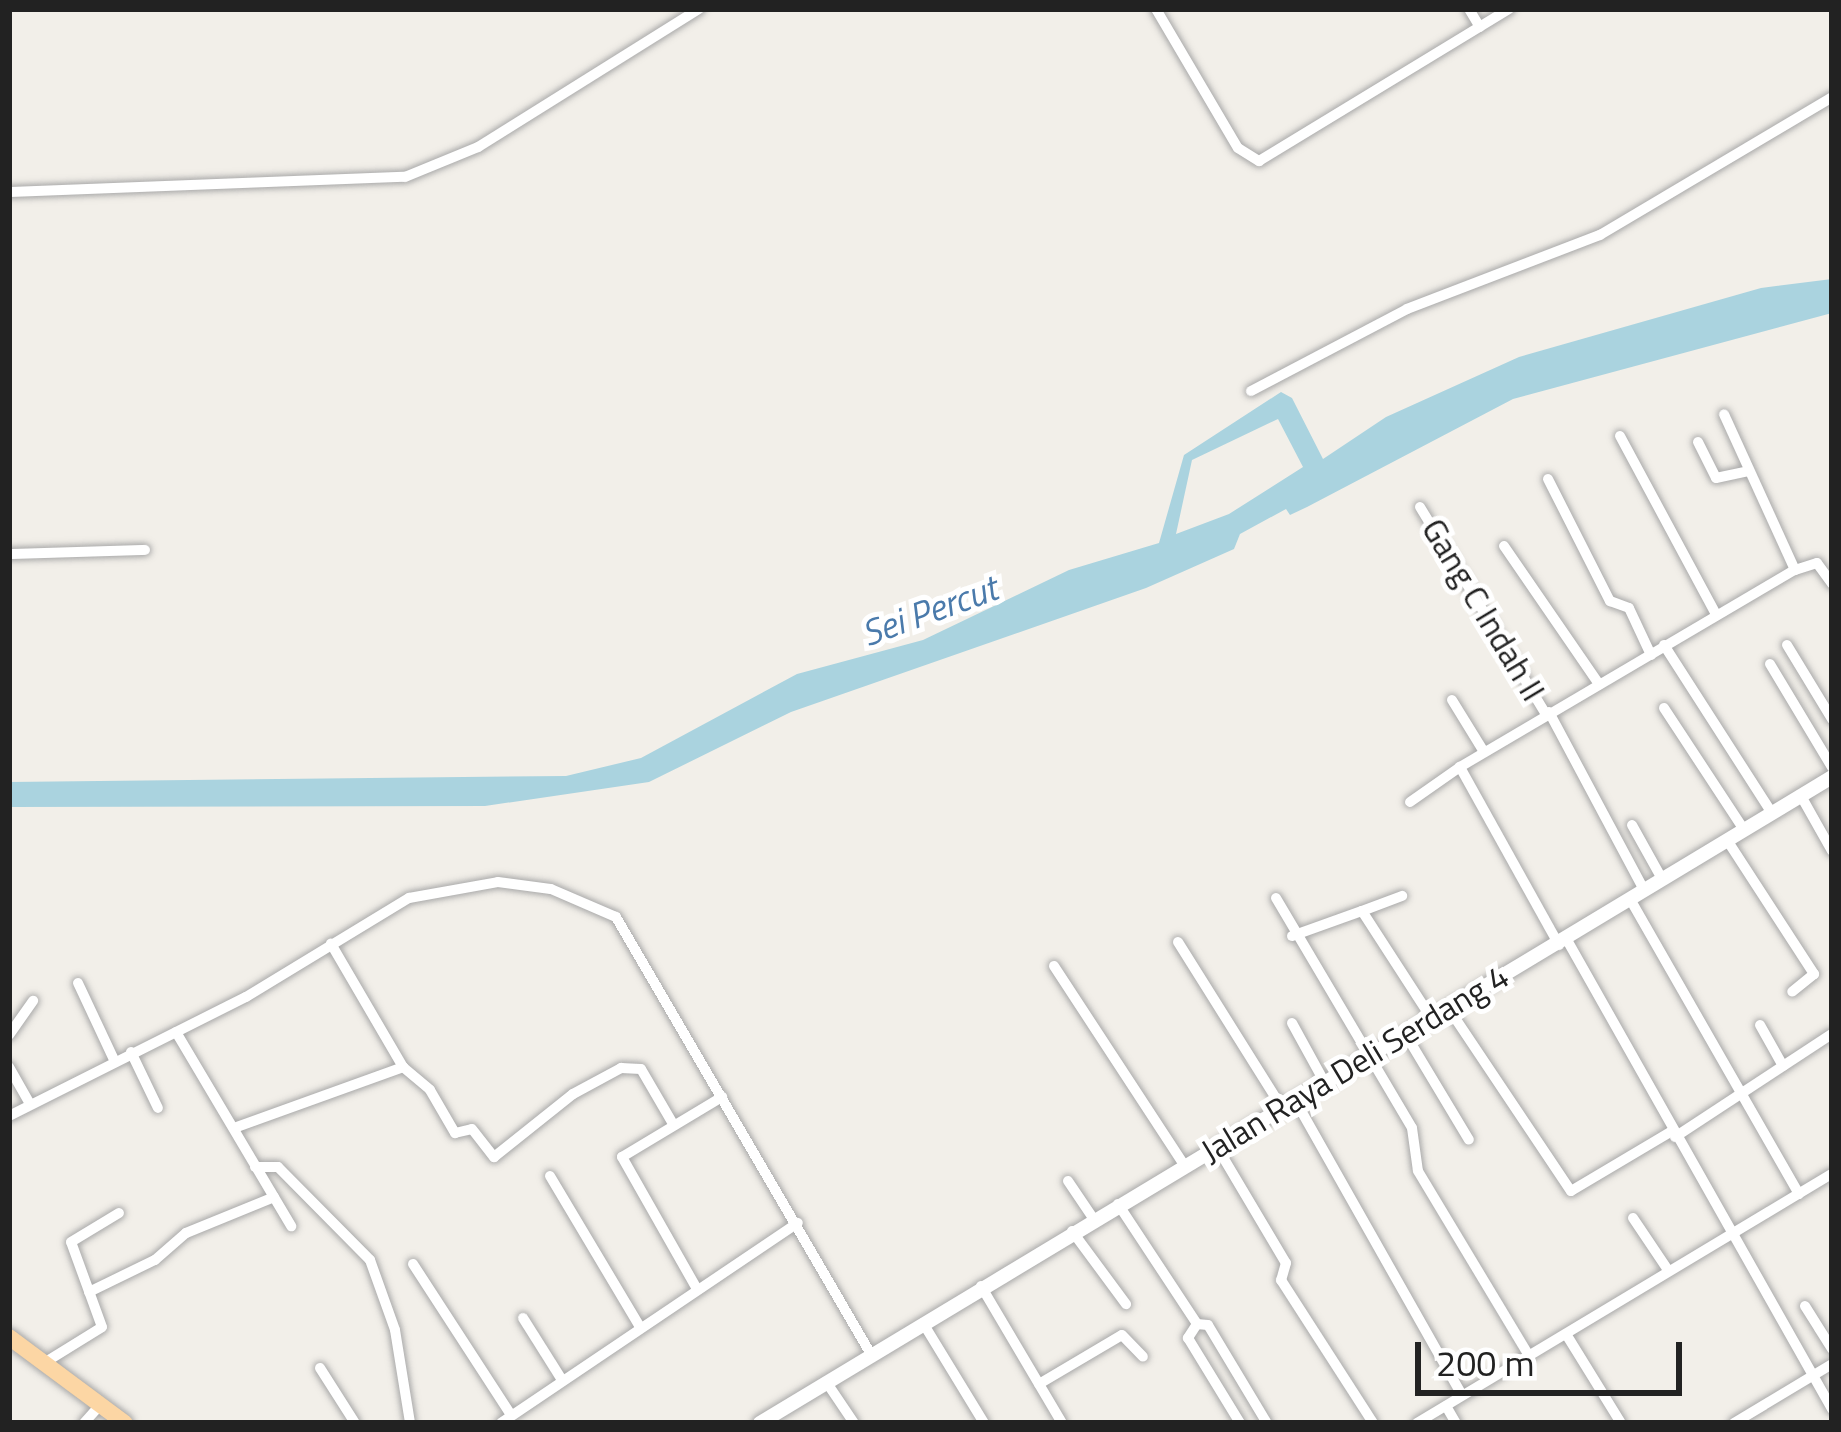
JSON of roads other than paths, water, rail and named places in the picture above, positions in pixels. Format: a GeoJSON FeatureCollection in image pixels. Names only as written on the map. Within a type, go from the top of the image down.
{"type":"FeatureCollection","features":[{"type":"Feature","properties":{"kind":"main road"},"geometry":{"type":"LineString","coordinates":[[9,1337],[125,1423]]}},
{"type":"Feature","properties":{"kind":"street"},"geometry":{"type":"LineString","coordinates":[[9,192],[405,177],[478,147],[699,9]]}},
{"type":"Feature","properties":{"kind":"street"},"geometry":{"type":"LineString","coordinates":[[1156,9],[1238,148],[1259,161],[1509,9]]}},
{"type":"Feature","properties":{"kind":"street"},"geometry":{"type":"LineString","coordinates":[[1469,9],[1480,27]]}},
{"type":"Feature","properties":{"kind":"street"},"geometry":{"type":"LineString","coordinates":[[1251,391],[1406,309],[1600,236],[1832,97]]}},
{"type":"Feature","properties":{"kind":"street"},"geometry":{"type":"LineString","coordinates":[[1724,414],[1795,570]]}},
{"type":"Feature","properties":{"kind":"street"},"geometry":{"type":"LineString","coordinates":[[1620,436],[1716,614]]}},
{"type":"Feature","properties":{"kind":"street"},"geometry":{"type":"LineString","coordinates":[[1698,442],[1716,478],[1748,471]]}},
{"type":"Feature","properties":{"kind":"street"},"geometry":{"type":"LineString","coordinates":[[1548,479],[1610,601],[1629,608],[1651,655]]}},
{"type":"Feature","properties":{"kind":"street","name":"Gang C Indah II"},"geometry":{"type":"LineString","coordinates":[[1420,506],[1548,713],[1644,890]]}},
{"type":"Feature","properties":{"kind":"street"},"geometry":{"type":"LineString","coordinates":[[1504,546],[1599,684]]}},
{"type":"Feature","properties":{"kind":"street"},"geometry":{"type":"LineString","coordinates":[[9,554],[146,550]]}},
{"type":"Feature","properties":{"kind":"street"},"geometry":{"type":"LineString","coordinates":[[1410,802],[1548,713],[1795,570],[1819,563],[1832,584]]}},
{"type":"Feature","properties":{"kind":"street"},"geometry":{"type":"LineString","coordinates":[[1664,645],[1696,705],[1772,813]]}},
{"type":"Feature","properties":{"kind":"street"},"geometry":{"type":"LineString","coordinates":[[1787,645],[1832,718]]}},
{"type":"Feature","properties":{"kind":"street"},"geometry":{"type":"LineString","coordinates":[[1770,664],[1832,767]]}},
{"type":"Feature","properties":{"kind":"street"},"geometry":{"type":"LineString","coordinates":[[1452,700],[1484,752]]}},
{"type":"Feature","properties":{"kind":"street"},"geometry":{"type":"LineString","coordinates":[[1672,720],[1696,705]]}},
{"type":"Feature","properties":{"kind":"street"},"geometry":{"type":"LineString","coordinates":[[1664,707],[1744,830]]}},
{"type":"Feature","properties":{"kind":"street"},"geometry":{"type":"LineString","coordinates":[[1460,767],[1832,1409]]}},
{"type":"Feature","properties":{"kind":"street","name":"Jalan Raya Deli Serdang 4"},"geometry":{"type":"LineString","coordinates":[[760,1423],[1093,1218],[1370,1058],[1832,777]]}},
{"type":"Feature","properties":{"kind":"street"},"geometry":{"type":"LineString","coordinates":[[1801,796],[1832,851]]}},
{"type":"Feature","properties":{"kind":"street"},"geometry":{"type":"LineString","coordinates":[[1632,825],[1662,879]]}},
{"type":"Feature","properties":{"kind":"street"},"geometry":{"type":"LineString","coordinates":[[1727,840],[1814,974],[1792,992]]}},
{"type":"Feature","properties":{"kind":"street"},"geometry":{"type":"LineString","coordinates":[[9,1116],[176,1032],[409,898],[458,885],[524,885],[596,904],[616,916],[875,1354]]}},
{"type":"Feature","properties":{"kind":"street"},"geometry":{"type":"LineString","coordinates":[[1292,936],[1402,896]]}},
{"type":"Feature","properties":{"kind":"street"},"geometry":{"type":"LineString","coordinates":[[1276,898],[1292,936],[1412,1128],[1418,1171],[1528,1354]]}},
{"type":"Feature","properties":{"kind":"street"},"geometry":{"type":"LineString","coordinates":[[1630,899],[1738,1096],[1798,1194]]}},
{"type":"Feature","properties":{"kind":"street"},"geometry":{"type":"LineString","coordinates":[[1362,911],[1432,1019]]}},
{"type":"Feature","properties":{"kind":"street"},"geometry":{"type":"LineString","coordinates":[[1178,942],[1289,1104],[1462,1395]]}},
{"type":"Feature","properties":{"kind":"street"},"geometry":{"type":"LineString","coordinates":[[331,944],[403,1067],[430,1090],[455,1133],[472,1129],[494,1157],[573,1094],[621,1068],[641,1069],[672,1122]]}},
{"type":"Feature","properties":{"kind":"street"},"geometry":{"type":"LineString","coordinates":[[1054,966],[1184,1165]]}},
{"type":"Feature","properties":{"kind":"street"},"geometry":{"type":"LineString","coordinates":[[78,983],[114,1060]]}},
{"type":"Feature","properties":{"kind":"street"},"geometry":{"type":"LineString","coordinates":[[9,1034],[33,1000]]}},
{"type":"Feature","properties":{"kind":"street"},"geometry":{"type":"LineString","coordinates":[[1449,1009],[1571,1191],[1738,1096],[1832,1034]]}},
{"type":"Feature","properties":{"kind":"street"},"geometry":{"type":"LineString","coordinates":[[1292,1023],[1325,1083]]}},
{"type":"Feature","properties":{"kind":"street"},"geometry":{"type":"LineString","coordinates":[[1760,1025],[1784,1066]]}},
{"type":"Feature","properties":{"kind":"street"},"geometry":{"type":"LineString","coordinates":[[176,1032],[291,1226]]}},
{"type":"Feature","properties":{"kind":"street"},"geometry":{"type":"LineString","coordinates":[[1406,1035],[1469,1140]]}},
{"type":"Feature","properties":{"kind":"street"},"geometry":{"type":"LineString","coordinates":[[131,1052],[158,1108]]}},
{"type":"Feature","properties":{"kind":"street"},"geometry":{"type":"LineString","coordinates":[[9,1067],[30,1104]]}},
{"type":"Feature","properties":{"kind":"street"},"geometry":{"type":"LineString","coordinates":[[234,1129],[403,1067]]}},
{"type":"Feature","properties":{"kind":"street"},"geometry":{"type":"LineString","coordinates":[[698,1289],[622,1157],[672,1122],[722,1097]]}},
{"type":"Feature","properties":{"kind":"street"},"geometry":{"type":"LineString","coordinates":[[1217,1148],[1286,1263],[1281,1280],[1373,1423]]}},
{"type":"Feature","properties":{"kind":"street"},"geometry":{"type":"LineString","coordinates":[[255,1168],[278,1167],[370,1260],[395,1330],[410,1423]]}},
{"type":"Feature","properties":{"kind":"street"},"geometry":{"type":"LineString","coordinates":[[1417,1423],[1832,1174]]}},
{"type":"Feature","properties":{"kind":"street"},"geometry":{"type":"LineString","coordinates":[[550,1176],[640,1327]]}},
{"type":"Feature","properties":{"kind":"street"},"geometry":{"type":"LineString","coordinates":[[1068,1181],[1093,1218]]}},
{"type":"Feature","properties":{"kind":"street"},"geometry":{"type":"LineString","coordinates":[[89,1292],[155,1260],[186,1232],[274,1198]]}},
{"type":"Feature","properties":{"kind":"street"},"geometry":{"type":"LineString","coordinates":[[1118,1204],[1197,1324]]}},
{"type":"Feature","properties":{"kind":"street"},"geometry":{"type":"LineString","coordinates":[[44,1363],[102,1327],[71,1242],[119,1213]]}},
{"type":"Feature","properties":{"kind":"street"},"geometry":{"type":"LineString","coordinates":[[1633,1218],[1668,1270]]}},
{"type":"Feature","properties":{"kind":"street"},"geometry":{"type":"LineString","coordinates":[[413,1264],[506,1419],[798,1223]]}},
{"type":"Feature","properties":{"kind":"street"},"geometry":{"type":"LineString","coordinates":[[1072,1231],[1126,1304]]}},
{"type":"Feature","properties":{"kind":"street"},"geometry":{"type":"LineString","coordinates":[[981,1286],[1062,1423]]}},
{"type":"Feature","properties":{"kind":"street"},"geometry":{"type":"LineString","coordinates":[[1805,1306],[1832,1349]]}},
{"type":"Feature","properties":{"kind":"street"},"geometry":{"type":"LineString","coordinates":[[523,1318],[562,1380]]}},
{"type":"Feature","properties":{"kind":"street"},"geometry":{"type":"LineString","coordinates":[[923,1324],[984,1423]]}},
{"type":"Feature","properties":{"kind":"street"},"geometry":{"type":"LineString","coordinates":[[1197,1324],[1188,1338],[1240,1423]]}},
{"type":"Feature","properties":{"kind":"street"},"geometry":{"type":"LineString","coordinates":[[1197,1324],[1208,1324],[1267,1423]]}},
{"type":"Feature","properties":{"kind":"street"},"geometry":{"type":"LineString","coordinates":[[1566,1334],[1621,1423]]}},
{"type":"Feature","properties":{"kind":"street"},"geometry":{"type":"LineString","coordinates":[[1039,1384],[1122,1335],[1143,1357]]}},
{"type":"Feature","properties":{"kind":"street"},"geometry":{"type":"LineString","coordinates":[[1734,1423],[1832,1364]]}},
{"type":"Feature","properties":{"kind":"street"},"geometry":{"type":"LineString","coordinates":[[320,1368],[355,1423]]}},
{"type":"Feature","properties":{"kind":"street"},"geometry":{"type":"LineString","coordinates":[[827,1383],[854,1423]]}},
{"type":"Feature","properties":{"kind":"street"},"geometry":{"type":"LineString","coordinates":[[84,1423],[100,1405]]}},
{"type":"Feature","properties":{"kind":"street"},"geometry":{"type":"LineString","coordinates":[[1446,1406],[1456,1423]]}},
{"type":"Feature","properties":{"kind":"water","name":"Sei Percut"},"geometry":{"type":"Polygon","coordinates":[[[1832,279],[1832,313],[1513,399],[1307,507],[1290,515],[1286,509],[1240,534],[1234,549],[1146,588],[791,712],[649,782],[485,806],[9,807],[9,782],[566,776],[641,758],[797,674],[923,640],[1069,570],[1159,543],[1184,455],[1281,392],[1292,398],[1323,459],[1386,417],[1519,357],[1761,288],[1832,279]],[[1278,419],[1192,460],[1176,534],[1229,514],[1303,467],[1278,419]]]}}]}
